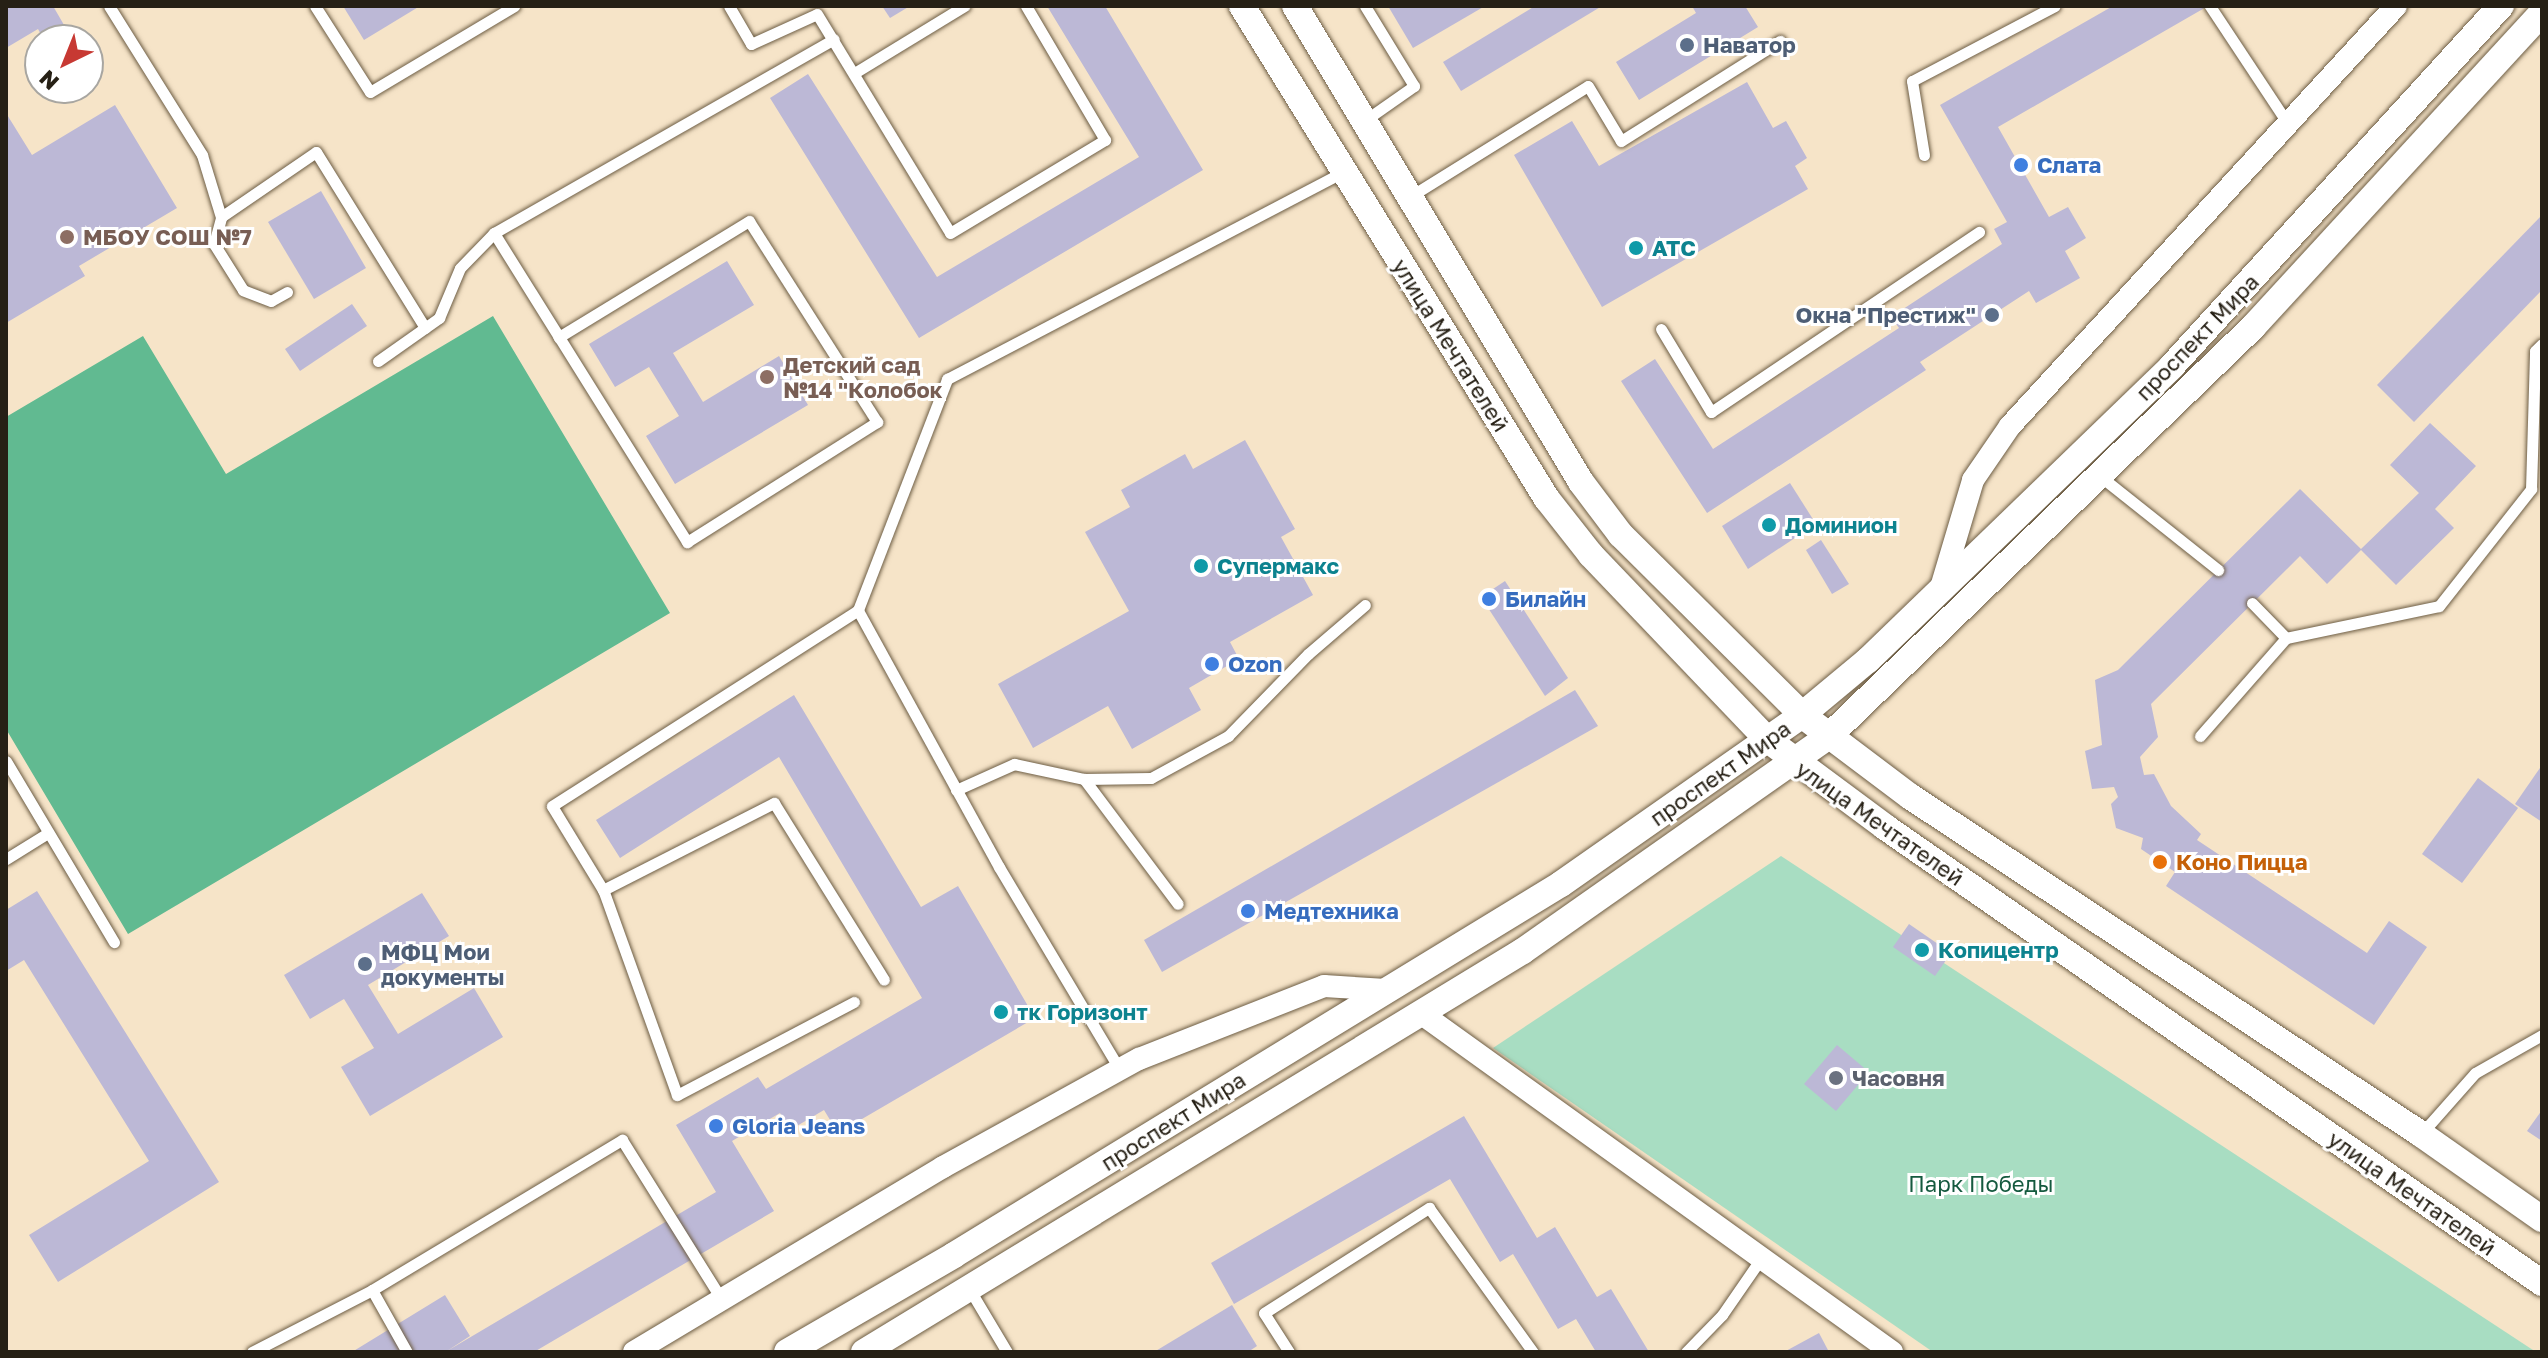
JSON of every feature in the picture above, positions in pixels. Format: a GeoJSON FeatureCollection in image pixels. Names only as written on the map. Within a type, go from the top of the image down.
{"type":"FeatureCollection","features":[{"type":"Feature","properties":{"kind":"street","name":"улица Мечтателей"},"geometry":{"type":"LineString","coordinates":[[1242,6],[1547,499],[1591,555],[1768,740],[1794,762],[2542,1283]]}},
{"type":"Feature","properties":{"kind":"street","name":"улица Мечтателей"},"geometry":{"type":"LineString","coordinates":[[1295,6],[1581,482],[1621,535],[1802,715],[1922,804],[2421,1134],[2542,1219]]}},
{"type":"Feature","properties":{"kind":"street"},"geometry":{"type":"LineString","coordinates":[[1940,591],[1973,480],[2010,426],[2396,6]]}},
{"type":"Feature","properties":{"kind":"street","name":"проспект Мира"},"geometry":{"type":"LineString","coordinates":[[787,1352],[954,1255],[1561,884],[1802,715],[1868,660],[2221,316],[2501,6]]}},
{"type":"Feature","properties":{"kind":"street","name":"проспект Мира"},"geometry":{"type":"LineString","coordinates":[[864,1352],[1523,951],[1828,737],[2253,327],[2542,13]]}},
{"type":"Feature","properties":{"kind":"street"},"geometry":{"type":"LineString","coordinates":[[634,1352],[943,1167],[1139,1059],[1324,986],[1386,990]]}},
{"type":"Feature","properties":{"kind":"street"},"geometry":{"type":"LineString","coordinates":[[1422,1014],[1892,1352]]}},
{"type":"Feature","properties":{"kind":"lane"},"geometry":{"type":"LineString","coordinates":[[109,6],[202,155],[221,217],[214,244],[243,290],[271,301],[287,292]]}},
{"type":"Feature","properties":{"kind":"lane"},"geometry":{"type":"LineString","coordinates":[[315,6],[370,92],[514,6]]}},
{"type":"Feature","properties":{"kind":"lane"},"geometry":{"type":"LineString","coordinates":[[729,6],[751,44],[818,10],[950,233],[1105,140],[1026,6]]}},
{"type":"Feature","properties":{"kind":"lane"},"geometry":{"type":"LineString","coordinates":[[856,72],[964,6]]}},
{"type":"Feature","properties":{"kind":"lane"},"geometry":{"type":"LineString","coordinates":[[1364,121],[1414,86],[1365,6]]}},
{"type":"Feature","properties":{"kind":"lane"},"geometry":{"type":"LineString","coordinates":[[1924,155],[1912,81],[2055,6]]}},
{"type":"Feature","properties":{"kind":"lane"},"geometry":{"type":"LineString","coordinates":[[2210,6],[2288,124]]}},
{"type":"Feature","properties":{"kind":"lane"},"geometry":{"type":"LineString","coordinates":[[378,361],[439,318],[460,268],[494,233],[834,39]]}},
{"type":"Feature","properties":{"kind":"lane"},"geometry":{"type":"LineString","coordinates":[[1411,196],[1588,86],[1621,141],[1780,41]]}},
{"type":"Feature","properties":{"kind":"lane"},"geometry":{"type":"LineString","coordinates":[[221,217],[316,152],[425,328]]}},
{"type":"Feature","properties":{"kind":"lane"},"geometry":{"type":"LineString","coordinates":[[854,1002],[677,1095],[603,890],[552,806],[858,610],[947,379],[1343,172]]}},
{"type":"Feature","properties":{"kind":"lane"},"geometry":{"type":"LineString","coordinates":[[494,233],[687,542],[877,422],[749,221],[559,337]]}},
{"type":"Feature","properties":{"kind":"lane"},"geometry":{"type":"LineString","coordinates":[[1661,329],[1711,412],[1979,232]]}},
{"type":"Feature","properties":{"kind":"lane"},"geometry":{"type":"LineString","coordinates":[[2200,736],[2286,638],[2439,606],[2531,489],[2535,351],[2542,344]]}},
{"type":"Feature","properties":{"kind":"lane"},"geometry":{"type":"LineString","coordinates":[[2100,476],[2218,570]]}},
{"type":"Feature","properties":{"kind":"lane"},"geometry":{"type":"LineString","coordinates":[[2252,603],[2286,638]]}},
{"type":"Feature","properties":{"kind":"lane"},"geometry":{"type":"LineString","coordinates":[[956,790],[1014,764],[1084,779],[1151,778],[1228,736],[1308,654],[1365,605]]}},
{"type":"Feature","properties":{"kind":"lane"},"geometry":{"type":"LineString","coordinates":[[858,610],[956,790],[1120,1070]]}},
{"type":"Feature","properties":{"kind":"lane"},"geometry":{"type":"LineString","coordinates":[[6,761],[114,942]]}},
{"type":"Feature","properties":{"kind":"lane"},"geometry":{"type":"LineString","coordinates":[[1084,779],[1178,904]]}},
{"type":"Feature","properties":{"kind":"lane"},"geometry":{"type":"LineString","coordinates":[[603,890],[774,803],[884,980]]}},
{"type":"Feature","properties":{"kind":"lane"},"geometry":{"type":"LineString","coordinates":[[6,859],[48,833]]}},
{"type":"Feature","properties":{"kind":"lane"},"geometry":{"type":"LineString","coordinates":[[2421,1134],[2475,1073],[2542,1035]]}},
{"type":"Feature","properties":{"kind":"lane"},"geometry":{"type":"LineString","coordinates":[[252,1352],[372,1290],[622,1140],[722,1300]]}},
{"type":"Feature","properties":{"kind":"lane"},"geometry":{"type":"LineString","coordinates":[[1289,1352],[1264,1313],[1429,1208],[1533,1352]]}},
{"type":"Feature","properties":{"kind":"lane"},"geometry":{"type":"LineString","coordinates":[[1686,1352],[1722,1315],[1760,1260]]}},
{"type":"Feature","properties":{"kind":"lane"},"geometry":{"type":"LineString","coordinates":[[372,1290],[407,1352]]}},
{"type":"Feature","properties":{"kind":"lane"},"geometry":{"type":"LineString","coordinates":[[970,1290],[1007,1352]]}},
{"type":"Feature","properties":{"kind":"green space"},"geometry":{"type":"Polygon","coordinates":[[[493,316],[670,613],[128,934],[6,729],[6,417],[143,336],[226,474],[493,316]]]}},
{"type":"Feature","properties":{"kind":"green space","name":"Парк Победы"},"geometry":{"type":"Polygon","coordinates":[[[1781,856],[2536,1352],[1933,1352],[1493,1048],[1781,856]]]}},
{"type":"Feature","properties":{"kind":"building"},"geometry":{"type":"Polygon","coordinates":[[[6,6],[53,6],[63,24],[24,24],[24,37],[6,48],[6,6]]]}},
{"type":"Feature","properties":{"kind":"building"},"geometry":{"type":"Polygon","coordinates":[[[343,6],[420,6],[364,40],[343,6]]]}},
{"type":"Feature","properties":{"kind":"building"},"geometry":{"type":"Polygon","coordinates":[[[882,6],[910,6],[890,18],[882,6]]]}},
{"type":"Feature","properties":{"kind":"building"},"geometry":{"type":"Polygon","coordinates":[[[1047,6],[1105,6],[1203,170],[919,338],[770,98],[808,74],[937,277],[1139,157],[1047,6]]]}},
{"type":"Feature","properties":{"kind":"building"},"geometry":{"type":"Polygon","coordinates":[[[1388,6],[1485,6],[1413,48],[1388,6]]]}},
{"type":"Feature","properties":{"kind":"building"},"geometry":{"type":"Polygon","coordinates":[[[1535,6],[1602,6],[1461,91],[1443,62],[1535,6]]]}},
{"type":"Feature","properties":{"kind":"building","name":"Наватор"},"geometry":{"type":"Polygon","coordinates":[[[1692,6],[1745,6],[1758,27],[1639,100],[1616,62],[1696,13],[1692,6]]]}},
{"type":"Feature","properties":{"kind":"building"},"geometry":{"type":"Polygon","coordinates":[[[2113,6],[2208,6],[1998,127],[2049,217],[2068,207],[2086,238],[2065,251],[2080,278],[2036,303],[2029,291],[1920,362],[1926,370],[1707,513],[1621,381],[1655,359],[1713,449],[1899,328],[1891,317],[2002,244],[1994,229],[2007,222],[1940,105],[2113,6]]]}},
{"type":"Feature","properties":{"kind":"building","name":"АТС"},"geometry":{"type":"Polygon","coordinates":[[[1747,82],[1773,128],[1786,121],[1807,158],[1795,166],[1808,189],[1602,307],[1514,155],[1572,121],[1599,166],[1747,82]]]}},
{"type":"Feature","properties":{"kind":"building","name":"МБОУ СОШ №7"},"geometry":{"type":"Polygon","coordinates":[[[115,105],[177,208],[79,266],[85,276],[6,323],[6,113],[32,155],[115,105]]]}},
{"type":"Feature","properties":{"kind":"building"},"geometry":{"type":"Polygon","coordinates":[[[321,191],[366,268],[314,299],[268,222],[321,191]]]}},
{"type":"Feature","properties":{"kind":"building"},"geometry":{"type":"Polygon","coordinates":[[[2542,215],[2542,290],[2414,422],[2377,385],[2542,215]]]}},
{"type":"Feature","properties":{"kind":"building","name":"Детский сад №14 \"Колобок"},"geometry":{"type":"Polygon","coordinates":[[[727,261],[754,305],[673,353],[703,402],[779,356],[808,405],[675,484],[646,436],[679,416],[649,367],[615,387],[589,344],[727,261]]]}},
{"type":"Feature","properties":{"kind":"building"},"geometry":{"type":"Polygon","coordinates":[[[352,304],[367,326],[300,371],[285,349],[352,304]]]}},
{"type":"Feature","properties":{"kind":"building"},"geometry":{"type":"Polygon","coordinates":[[[2430,423],[2476,466],[2435,509],[2454,528],[2396,585],[2361,550],[2327,584],[2300,556],[2151,704],[2158,737],[2140,757],[2144,775],[2154,774],[2171,806],[2201,834],[2197,840],[2367,953],[2389,921],[2427,947],[2374,1025],[2166,886],[2175,872],[2141,849],[2143,838],[2116,828],[2111,804],[2118,797],[2114,787],[2092,789],[2085,751],[2102,745],[2095,680],[2118,670],[2300,489],[2361,549],[2419,493],[2390,465],[2430,423]]]}},
{"type":"Feature","properties":{"kind":"building","name":"Супермакс"},"geometry":{"type":"Polygon","coordinates":[[[1245,440],[1295,529],[1281,537],[1313,595],[1230,642],[1239,659],[1189,688],[1201,710],[1132,749],[1108,706],[1033,748],[998,684],[1129,611],[1085,532],[1130,507],[1121,490],[1185,454],[1193,469],[1245,440]]]}},
{"type":"Feature","properties":{"kind":"building","name":"Доминион"},"geometry":{"type":"Polygon","coordinates":[[[1790,483],[1816,524],[1748,569],[1722,526],[1790,483]]]}},
{"type":"Feature","properties":{"kind":"building"},"geometry":{"type":"Polygon","coordinates":[[[1821,540],[1849,584],[1832,594],[1806,550],[1821,540]]]}},
{"type":"Feature","properties":{"kind":"building"},"geometry":{"type":"Polygon","coordinates":[[[1505,581],[1568,678],[1545,696],[1481,597],[1505,581]]]}},
{"type":"Feature","properties":{"kind":"building"},"geometry":{"type":"Polygon","coordinates":[[[1575,690],[1598,726],[1162,972],[1144,940],[1575,690]]]}},
{"type":"Feature","properties":{"kind":"building"},"geometry":{"type":"Polygon","coordinates":[[[794,695],[921,907],[958,886],[1035,1018],[838,1133],[824,1110],[790,1130],[780,1113],[732,1141],[774,1211],[534,1352],[352,1352],[445,1295],[470,1336],[447,1351],[716,1192],[676,1125],[758,1077],[766,1089],[922,998],[779,757],[620,858],[596,820],[794,695]]]}},
{"type":"Feature","properties":{"kind":"building"},"geometry":{"type":"Polygon","coordinates":[[[2542,765],[2542,822],[2515,804],[2542,765]]]}},
{"type":"Feature","properties":{"kind":"building"},"geometry":{"type":"Polygon","coordinates":[[[2478,778],[2518,808],[2462,883],[2422,854],[2478,778]]]}},
{"type":"Feature","properties":{"kind":"building"},"geometry":{"type":"Polygon","coordinates":[[[37,891],[219,1182],[58,1282],[29,1235],[149,1161],[24,960],[6,971],[6,910],[37,891]]]}},
{"type":"Feature","properties":{"kind":"building"},"geometry":{"type":"Polygon","coordinates":[[[422,893],[449,936],[368,985],[398,1034],[474,988],[503,1037],[370,1116],[341,1067],[374,1048],[344,999],[310,1019],[284,975],[422,893]]]}},
{"type":"Feature","properties":{"kind":"building","name":"Копицентр"},"geometry":{"type":"Polygon","coordinates":[[[1909,924],[1951,953],[1935,976],[1893,947],[1909,924]]]}},
{"type":"Feature","properties":{"kind":"building","name":"Часовня"},"geometry":{"type":"Polygon","coordinates":[[[1837,1045],[1869,1072],[1836,1111],[1804,1084],[1837,1045]]]}},
{"type":"Feature","properties":{"kind":"building"},"geometry":{"type":"Polygon","coordinates":[[[2542,1110],[2542,1141],[2527,1131],[2542,1110]]]}},
{"type":"Feature","properties":{"kind":"building"},"geometry":{"type":"Polygon","coordinates":[[[1464,1116],[1537,1238],[1555,1227],[1597,1297],[1611,1289],[1649,1352],[1596,1352],[1576,1319],[1558,1329],[1513,1254],[1500,1262],[1450,1179],[1234,1304],[1211,1263],[1464,1116]]]}},
{"type":"Feature","properties":{"kind":"building"},"geometry":{"type":"Polygon","coordinates":[[[1232,1305],[1257,1346],[1248,1352],[1154,1352],[1232,1305]]]}},
{"type":"Feature","properties":{"kind":"building"},"geometry":{"type":"Polygon","coordinates":[[[1819,1333],[1829,1352],[1784,1352],[1819,1333]]]}},
{"type":"Feature","properties":{"kind":"place","name":"Наватор"},"geometry":{"type":"Point","coordinates":[1687,45]}},
{"type":"Feature","properties":{"kind":"place","name":"Слата"},"geometry":{"type":"Point","coordinates":[2021,165]}},
{"type":"Feature","properties":{"kind":"place","name":"МБОУ СОШ №7"},"geometry":{"type":"Point","coordinates":[67,237]}},
{"type":"Feature","properties":{"kind":"place","name":"АТС"},"geometry":{"type":"Point","coordinates":[1636,248]}},
{"type":"Feature","properties":{"kind":"place","name":"Окна \"Престиж\""},"geometry":{"type":"Point","coordinates":[1992,315]}},
{"type":"Feature","properties":{"kind":"place","name":"Детский сад №14 \"Колобок"},"geometry":{"type":"Point","coordinates":[767,377]}},
{"type":"Feature","properties":{"kind":"place","name":"Доминион"},"geometry":{"type":"Point","coordinates":[1769,525]}},
{"type":"Feature","properties":{"kind":"place","name":"Супермакс"},"geometry":{"type":"Point","coordinates":[1201,566]}},
{"type":"Feature","properties":{"kind":"place","name":"Билайн"},"geometry":{"type":"Point","coordinates":[1489,599]}},
{"type":"Feature","properties":{"kind":"place","name":"Ozon"},"geometry":{"type":"Point","coordinates":[1212,664]}},
{"type":"Feature","properties":{"kind":"place","name":"Коно Пицца"},"geometry":{"type":"Point","coordinates":[2160,862]}},
{"type":"Feature","properties":{"kind":"place","name":"Медтехника"},"geometry":{"type":"Point","coordinates":[1248,911]}},
{"type":"Feature","properties":{"kind":"place","name":"Копицентр"},"geometry":{"type":"Point","coordinates":[1922,950]}},
{"type":"Feature","properties":{"kind":"place","name":"МФЦ Мои документы"},"geometry":{"type":"Point","coordinates":[365,964]}},
{"type":"Feature","properties":{"kind":"place","name":"тк Горизонт"},"geometry":{"type":"Point","coordinates":[1001,1012]}},
{"type":"Feature","properties":{"kind":"place","name":"Часовня"},"geometry":{"type":"Point","coordinates":[1836,1078]}},
{"type":"Feature","properties":{"kind":"place","name":"Gloria Jeans"},"geometry":{"type":"Point","coordinates":[716,1126]}}]}
